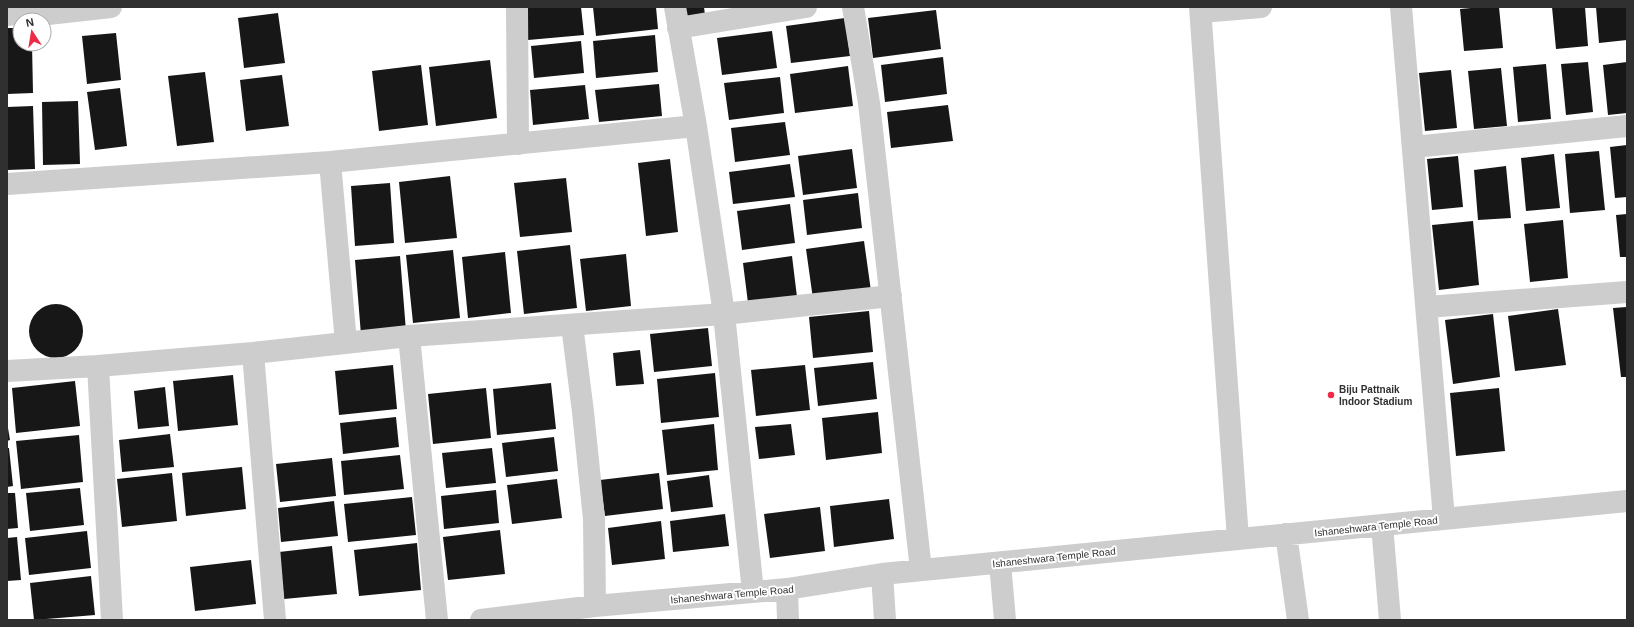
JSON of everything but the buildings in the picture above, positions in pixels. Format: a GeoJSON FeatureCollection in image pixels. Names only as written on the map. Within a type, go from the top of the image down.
{"type":"FeatureCollection","features":[{"type":"Feature","properties":{"kind":"street"},"geometry":{"type":"LineString","coordinates":[[7,15],[26,13],[48,14],[111,7]]}},
{"type":"Feature","properties":{"kind":"street"},"geometry":{"type":"LineString","coordinates":[[517,7],[518,144]]}},
{"type":"Feature","properties":{"kind":"street"},"geometry":{"type":"LineString","coordinates":[[753,592],[724,314],[696,126],[676,17],[806,7]]}},
{"type":"Feature","properties":{"kind":"street"},"geometry":{"type":"LineString","coordinates":[[853,7],[869,103],[921,570]]}},
{"type":"Feature","properties":{"kind":"street"},"geometry":{"type":"LineString","coordinates":[[1238,539],[1201,10],[1260,7]]}},
{"type":"Feature","properties":{"kind":"street"},"geometry":{"type":"LineString","coordinates":[[1401,7],[1444,519]]}},
{"type":"Feature","properties":{"kind":"street"},"geometry":{"type":"LineString","coordinates":[[7,184],[330,162],[696,126]]}},
{"type":"Feature","properties":{"kind":"street"},"geometry":{"type":"LineString","coordinates":[[1413,147],[1627,126]]}},
{"type":"Feature","properties":{"kind":"street"},"geometry":{"type":"LineString","coordinates":[[330,162],[346,343]]}},
{"type":"Feature","properties":{"kind":"street"},"geometry":{"type":"LineString","coordinates":[[1427,307],[1627,292]]}},
{"type":"Feature","properties":{"kind":"street"},"geometry":{"type":"LineString","coordinates":[[7,371],[98,366],[252,353],[409,336],[724,314],[891,296]]}},
{"type":"Feature","properties":{"kind":"street"},"geometry":{"type":"LineString","coordinates":[[572,325],[594,519],[595,606]]}},
{"type":"Feature","properties":{"kind":"street"},"geometry":{"type":"LineString","coordinates":[[409,336],[437,620]]}},
{"type":"Feature","properties":{"kind":"street"},"geometry":{"type":"LineString","coordinates":[[252,353],[275,620]]}},
{"type":"Feature","properties":{"kind":"street"},"geometry":{"type":"LineString","coordinates":[[98,366],[112,620]]}},
{"type":"Feature","properties":{"kind":"street","name":"Ishaneshwara Temple Road"},"geometry":{"type":"LineString","coordinates":[[481,620],[595,606],[787,590],[882,574],[1627,501]]}},
{"type":"Feature","properties":{"kind":"street"},"geometry":{"type":"LineString","coordinates":[[1382,525],[1390,620]]}},
{"type":"Feature","properties":{"kind":"street"},"geometry":{"type":"LineString","coordinates":[[1286,534],[1298,620]]}},
{"type":"Feature","properties":{"kind":"street"},"geometry":{"type":"LineString","coordinates":[[1000,563],[1005,620]]}},
{"type":"Feature","properties":{"kind":"street"},"geometry":{"type":"LineString","coordinates":[[882,574],[885,620]]}},
{"type":"Feature","properties":{"kind":"street"},"geometry":{"type":"LineString","coordinates":[[787,590],[788,620]]}},
{"type":"Feature","properties":{"kind":"place","name":"Biju Pattnaik Indoor Stadium"},"geometry":{"type":"Point","coordinates":[1331,395]}}]}
